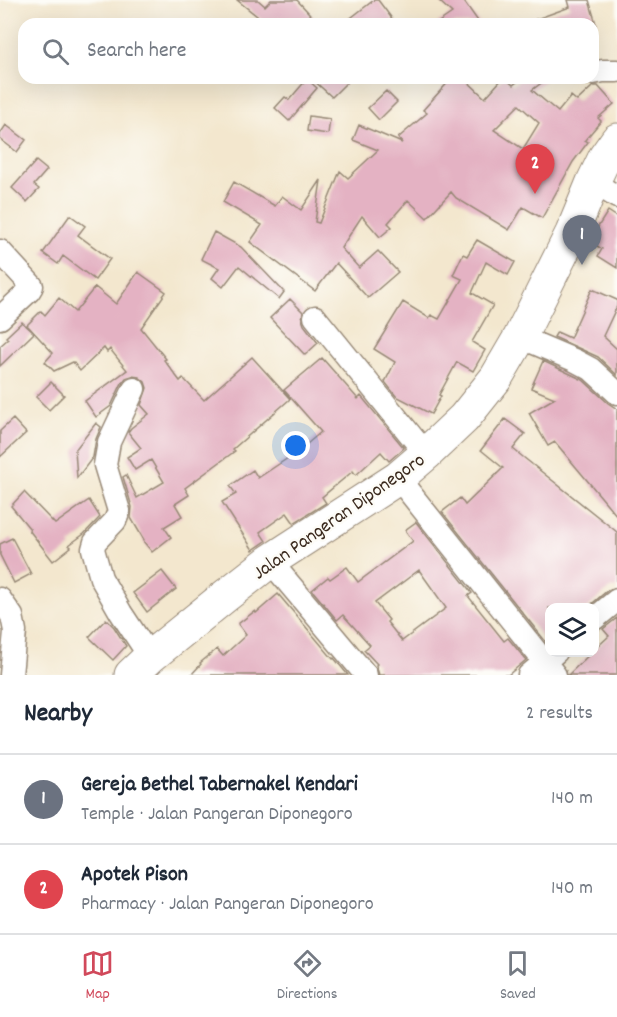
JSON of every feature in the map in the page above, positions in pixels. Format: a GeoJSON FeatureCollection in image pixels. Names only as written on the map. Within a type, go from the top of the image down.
{"type":"FeatureCollection","features":[{"type":"Feature","properties":{"kind":"highway","name":"Jalan Pangeran Diponegoro"},"geometry":{"type":"LineString","coordinates":[[140,666],[270,561],[398,478],[464,418],[496,378],[520,337],[572,233],[605,189],[605,158],[617,140]]}},
{"type":"Feature","properties":{"kind":"street"},"geometry":{"type":"LineString","coordinates":[[599,72],[617,71]]}},
{"type":"Feature","properties":{"kind":"street"},"geometry":{"type":"LineString","coordinates":[[0,251],[32,286],[0,318]]}},
{"type":"Feature","properties":{"kind":"street"},"geometry":{"type":"LineString","coordinates":[[315,317],[426,454]]}},
{"type":"Feature","properties":{"kind":"street"},"geometry":{"type":"LineString","coordinates":[[520,337],[591,369],[617,393]]}},
{"type":"Feature","properties":{"kind":"street"},"geometry":{"type":"LineString","coordinates":[[134,389],[109,442],[105,465],[119,511],[109,530],[95,542],[93,549],[101,578],[121,613],[140,666]]}},
{"type":"Feature","properties":{"kind":"street"},"geometry":{"type":"LineString","coordinates":[[398,478],[546,666]]}},
{"type":"Feature","properties":{"kind":"street"},"geometry":{"type":"LineString","coordinates":[[270,561],[366,675]]}},
{"type":"Feature","properties":{"kind":"street"},"geometry":{"type":"LineString","coordinates":[[0,599],[12,615],[15,631],[11,675]]}},
{"type":"Feature","properties":{"kind":"street"},"geometry":{"type":"LineString","coordinates":[[599,615],[617,600]]}},
{"type":"Feature","properties":{"kind":"building"},"geometry":{"type":"Polygon","coordinates":[[[237,0],[258,0],[265,6],[271,0],[297,0],[314,18],[260,18],[237,0]]]}},
{"type":"Feature","properties":{"kind":"building"},"geometry":{"type":"Polygon","coordinates":[[[374,0],[378,0],[392,18],[351,18],[374,0]]]}},
{"type":"Feature","properties":{"kind":"building"},"geometry":{"type":"Polygon","coordinates":[[[438,0],[463,0],[476,18],[445,18],[452,13],[438,0]]]}},
{"type":"Feature","properties":{"kind":"building"},"geometry":{"type":"Polygon","coordinates":[[[568,0],[589,0],[594,18],[539,18],[570,7],[568,0]]]}},
{"type":"Feature","properties":{"kind":"building"},"geometry":{"type":"Polygon","coordinates":[[[303,84],[313,84],[317,88],[289,121],[275,108],[285,97],[289,100],[303,84]]]}},
{"type":"Feature","properties":{"kind":"building"},"geometry":{"type":"Polygon","coordinates":[[[318,84],[345,84],[332,97],[318,84]]]}},
{"type":"Feature","properties":{"kind":"building"},"geometry":{"type":"Polygon","coordinates":[[[447,84],[470,84],[485,98],[498,84],[540,84],[532,90],[558,112],[571,96],[577,101],[593,86],[598,86],[614,104],[598,118],[601,121],[585,140],[588,142],[573,162],[542,218],[523,207],[509,230],[456,198],[451,192],[427,218],[408,200],[388,223],[392,227],[380,237],[362,216],[341,248],[359,268],[378,251],[398,272],[368,298],[336,263],[315,291],[250,242],[262,225],[223,202],[234,182],[275,206],[282,196],[301,210],[321,180],[315,222],[319,223],[340,171],[348,178],[378,150],[353,140],[359,125],[402,143],[398,138],[427,113],[423,110],[447,84]],[[519,105],[494,130],[523,149],[539,123],[519,105]]]}},
{"type":"Feature","properties":{"kind":"building"},"geometry":{"type":"Polygon","coordinates":[[[386,91],[397,102],[379,120],[368,108],[386,91]]]}},
{"type":"Feature","properties":{"kind":"building"},"geometry":{"type":"Polygon","coordinates":[[[309,116],[330,119],[328,134],[307,131],[309,116]]]}},
{"type":"Feature","properties":{"kind":"building"},"geometry":{"type":"Polygon","coordinates":[[[6,125],[26,140],[17,152],[0,139],[0,134],[6,125]]]}},
{"type":"Feature","properties":{"kind":"building"},"geometry":{"type":"Polygon","coordinates":[[[36,161],[47,170],[34,185],[39,189],[27,202],[12,188],[36,161]]]}},
{"type":"Feature","properties":{"kind":"building"},"geometry":{"type":"Polygon","coordinates":[[[608,211],[617,217],[617,268],[598,256],[602,249],[589,241],[608,211]]]}},
{"type":"Feature","properties":{"kind":"building"},"geometry":{"type":"Polygon","coordinates":[[[70,215],[85,226],[78,235],[110,259],[95,280],[63,256],[58,264],[43,253],[70,215]]]}},
{"type":"Feature","properties":{"kind":"building"},"geometry":{"type":"Polygon","coordinates":[[[214,232],[241,247],[284,292],[279,299],[239,266],[223,287],[212,278],[219,268],[201,259],[214,232]]]}},
{"type":"Feature","properties":{"kind":"building"},"geometry":{"type":"Polygon","coordinates":[[[477,240],[515,262],[508,275],[486,262],[472,293],[493,305],[472,342],[485,350],[473,371],[457,362],[431,414],[396,396],[385,382],[395,362],[374,349],[403,302],[429,318],[431,315],[439,319],[462,279],[453,275],[463,254],[467,256],[477,240]]]}},
{"type":"Feature","properties":{"kind":"building"},"geometry":{"type":"Polygon","coordinates":[[[138,272],[166,292],[141,328],[180,381],[183,378],[204,400],[252,357],[290,399],[233,449],[235,451],[185,488],[189,495],[175,504],[182,516],[164,527],[171,537],[152,552],[143,541],[131,518],[132,507],[123,477],[126,475],[137,498],[164,482],[151,460],[135,470],[127,457],[141,448],[128,432],[149,414],[141,405],[147,388],[145,382],[139,377],[126,378],[111,406],[96,417],[85,401],[127,370],[110,349],[107,352],[104,348],[80,371],[73,362],[54,371],[45,362],[53,353],[27,325],[41,311],[45,315],[59,298],[75,312],[95,287],[116,304],[138,272]]]}},
{"type":"Feature","properties":{"kind":"building"},"geometry":{"type":"Polygon","coordinates":[[[592,289],[617,300],[617,306],[603,336],[617,349],[617,375],[598,357],[554,337],[557,332],[570,338],[592,289]]]}},
{"type":"Feature","properties":{"kind":"building"},"geometry":{"type":"Polygon","coordinates":[[[290,299],[303,312],[304,325],[318,343],[305,355],[270,318],[290,299]]]}},
{"type":"Feature","properties":{"kind":"building"},"geometry":{"type":"Polygon","coordinates":[[[22,322],[34,333],[0,366],[0,346],[22,322]]]}},
{"type":"Feature","properties":{"kind":"building"},"geometry":{"type":"Polygon","coordinates":[[[322,358],[358,399],[361,396],[404,448],[389,461],[381,452],[356,475],[353,471],[322,497],[326,503],[294,523],[287,513],[260,532],[266,541],[253,550],[222,502],[236,494],[230,486],[253,470],[258,478],[300,450],[321,432],[284,390],[322,358]]]}},
{"type":"Feature","properties":{"kind":"building"},"geometry":{"type":"Polygon","coordinates":[[[543,361],[583,380],[617,409],[617,516],[555,442],[548,446],[529,413],[555,398],[531,388],[543,361]]]}},
{"type":"Feature","properties":{"kind":"building"},"geometry":{"type":"Polygon","coordinates":[[[51,382],[64,395],[49,410],[36,397],[51,382]]]}},
{"type":"Feature","properties":{"kind":"building"},"geometry":{"type":"Polygon","coordinates":[[[13,419],[26,433],[0,457],[0,431],[13,419]]]}},
{"type":"Feature","properties":{"kind":"building"},"geometry":{"type":"Polygon","coordinates":[[[505,419],[525,434],[513,449],[617,532],[617,587],[608,590],[593,603],[545,603],[545,641],[442,512],[460,498],[465,505],[503,468],[481,450],[505,419]]]}},
{"type":"Feature","properties":{"kind":"building"},"geometry":{"type":"Polygon","coordinates":[[[96,423],[101,427],[93,457],[77,478],[75,450],[96,423]]]}},
{"type":"Feature","properties":{"kind":"building"},"geometry":{"type":"Polygon","coordinates":[[[24,492],[55,524],[89,500],[100,517],[84,534],[69,545],[71,547],[53,561],[11,506],[24,492]]]}},
{"type":"Feature","properties":{"kind":"building"},"geometry":{"type":"Polygon","coordinates":[[[416,522],[472,593],[468,596],[504,641],[508,638],[526,660],[508,675],[379,675],[377,664],[364,650],[370,645],[343,615],[337,620],[312,590],[328,577],[330,579],[347,567],[358,582],[413,541],[405,530],[416,522]],[[419,570],[375,603],[402,641],[446,608],[419,570]]]}},
{"type":"Feature","properties":{"kind":"building"},"geometry":{"type":"Polygon","coordinates":[[[12,538],[31,574],[14,583],[0,555],[0,544],[12,538]]]}},
{"type":"Feature","properties":{"kind":"building"},"geometry":{"type":"Polygon","coordinates":[[[162,571],[176,589],[147,612],[133,593],[162,571]]]}},
{"type":"Feature","properties":{"kind":"building"},"geometry":{"type":"Polygon","coordinates":[[[278,594],[348,675],[191,675],[200,663],[217,649],[223,656],[246,635],[238,624],[255,611],[256,613],[278,594]]]}},
{"type":"Feature","properties":{"kind":"building"},"geometry":{"type":"Polygon","coordinates":[[[617,618],[617,675],[568,675],[587,657],[599,657],[599,645],[609,636],[603,629],[617,618]]]}},
{"type":"Feature","properties":{"kind":"building"},"geometry":{"type":"Polygon","coordinates":[[[106,619],[126,646],[113,660],[89,637],[106,619]]]}},
{"type":"Feature","properties":{"kind":"place","name":"Apotek Pison"},"geometry":{"type":"Point","coordinates":[535,194]}},
{"type":"Feature","properties":{"kind":"place","name":"Gereja Bethel Tabernakel Kendari"},"geometry":{"type":"Point","coordinates":[582,265]}}]}
